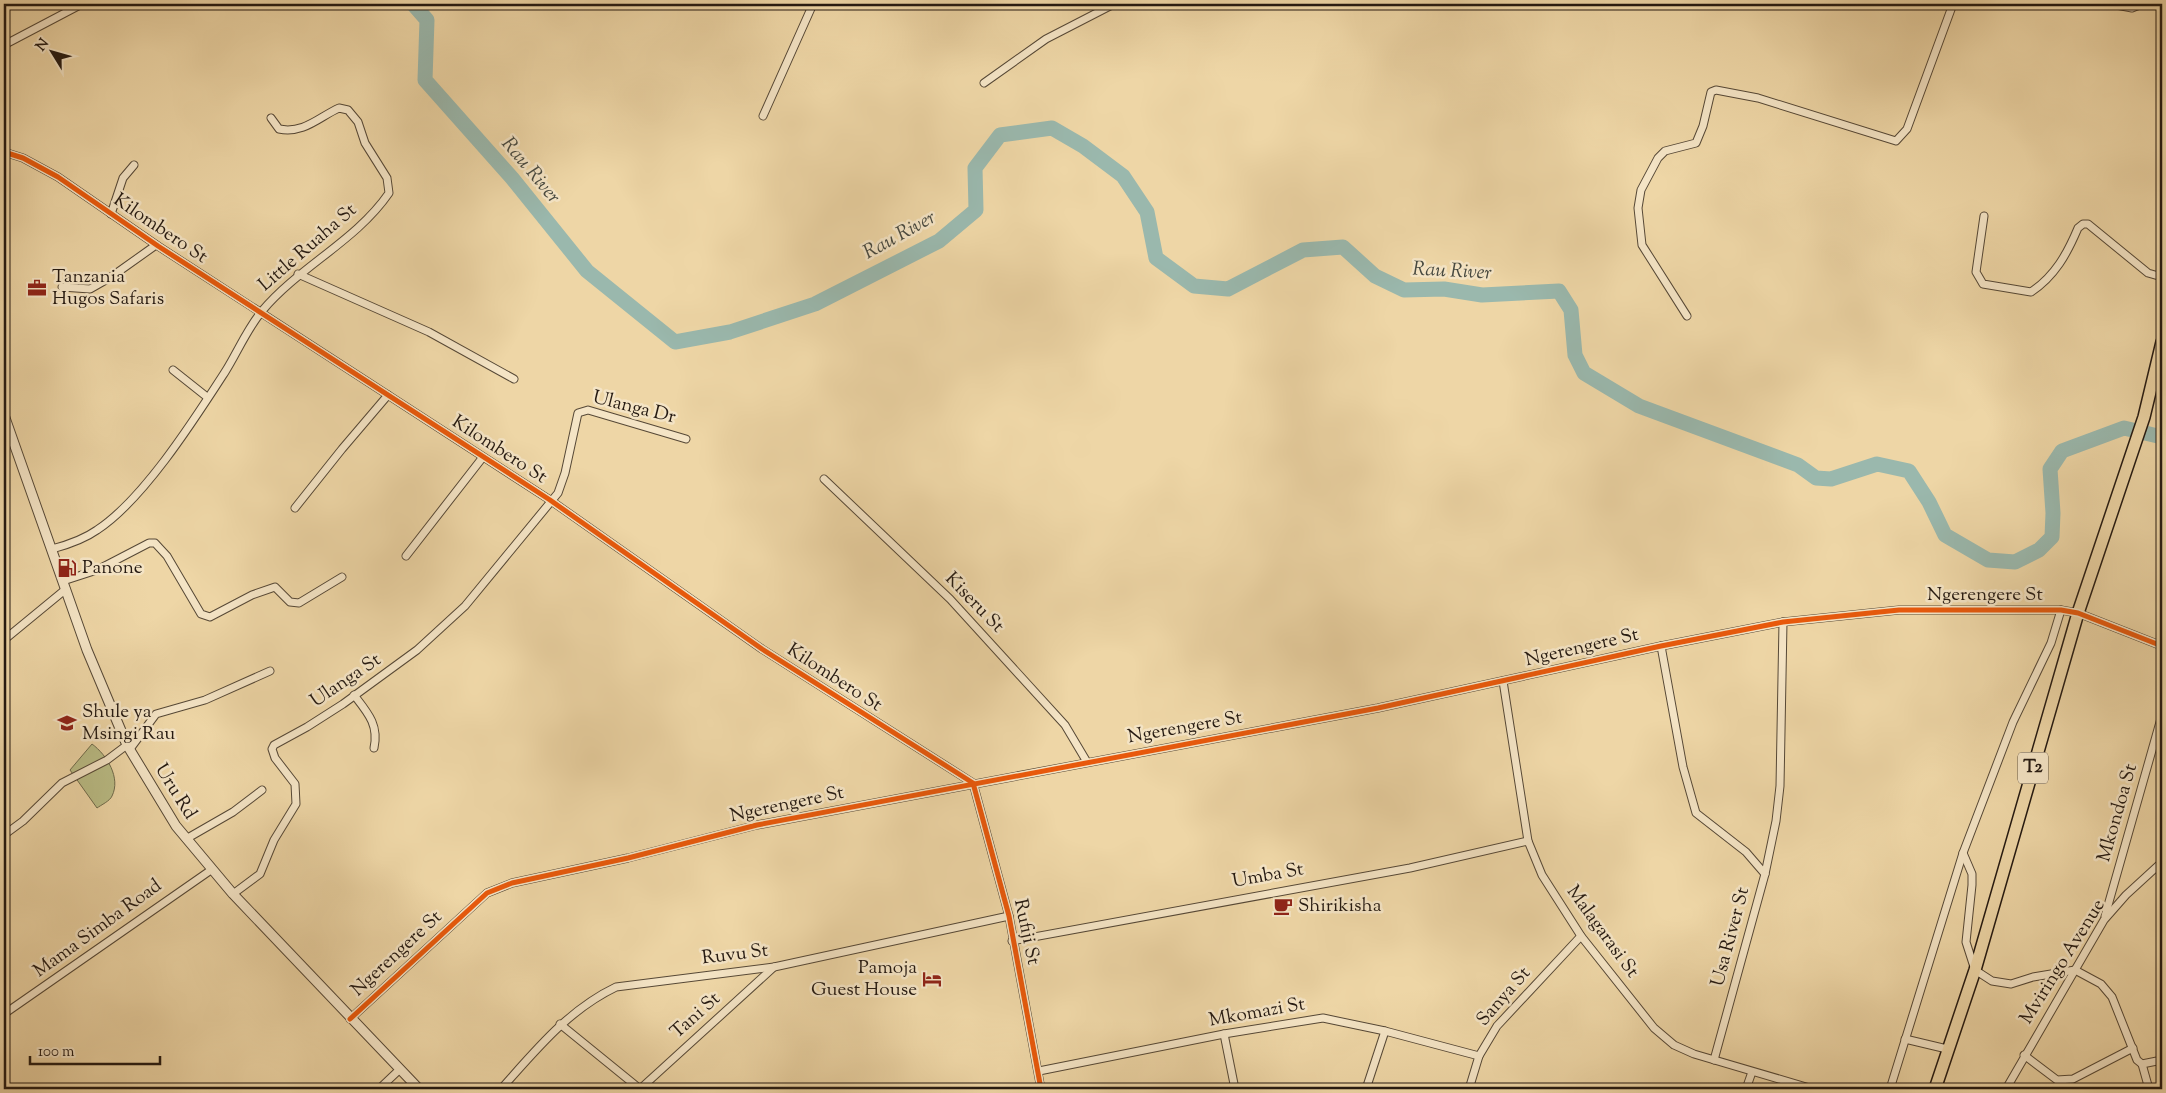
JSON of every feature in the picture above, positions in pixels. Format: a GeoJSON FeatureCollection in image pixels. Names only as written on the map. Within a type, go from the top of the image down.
{"type":"FeatureCollection","features":[{"type":"Feature","properties":{"kind":"highway","name":"T2"},"geometry":{"type":"LineString","coordinates":[[1936,1089],[1975,970],[2078,614],[2144,416],[2162,342]]}},
{"type":"Feature","properties":{"kind":"street"},"geometry":{"type":"LineString","coordinates":[[4,45],[82,4]]}},
{"type":"Feature","properties":{"kind":"street"},"geometry":{"type":"LineString","coordinates":[[763,116],[813,4]]}},
{"type":"Feature","properties":{"kind":"street"},"geometry":{"type":"LineString","coordinates":[[984,83],[1046,38],[1114,4]]}},
{"type":"Feature","properties":{"kind":"street"},"geometry":{"type":"LineString","coordinates":[[1687,316],[1642,245],[1638,208],[1641,190],[1658,158],[1664,151],[1696,143],[1703,126],[1711,92],[1716,90],[1758,98],[1896,141],[1908,129],[1953,4]]}},
{"type":"Feature","properties":{"kind":"street"},"geometry":{"type":"LineString","coordinates":[[2111,4],[2132,8],[2142,4]]}},
{"type":"Feature","properties":{"kind":"street","name":"Little Ruaha St"},"geometry":{"type":"LineString","coordinates":[[52,549],[83,538],[116,515],[156,471],[207,397],[261,313],[298,274],[362,224],[382,204],[390,189],[387,178],[365,143],[358,122],[348,110],[339,108],[320,121],[293,130],[279,129],[271,118]]}},
{"type":"Feature","properties":{"kind":"street","name":"Kilombero St"},"geometry":{"type":"LineString","coordinates":[[4,152],[39,166],[156,245],[550,500],[762,649],[973,784]]}},
{"type":"Feature","properties":{"kind":"street"},"geometry":{"type":"LineString","coordinates":[[111,214],[123,178],[134,165]]}},
{"type":"Feature","properties":{"kind":"street"},"geometry":{"type":"LineString","coordinates":[[1984,216],[1976,272],[1983,284],[2031,292],[2045,283],[2060,265],[2078,228],[2083,224],[2088,224],[2148,273],[2162,277]]}},
{"type":"Feature","properties":{"kind":"street"},"geometry":{"type":"LineString","coordinates":[[62,287],[90,289],[111,277],[156,245]]}},
{"type":"Feature","properties":{"kind":"street"},"geometry":{"type":"LineString","coordinates":[[298,274],[429,332],[514,379]]}},
{"type":"Feature","properties":{"kind":"street"},"geometry":{"type":"LineString","coordinates":[[173,370],[207,397]]}},
{"type":"Feature","properties":{"kind":"street"},"geometry":{"type":"LineString","coordinates":[[295,508],[388,395]]}},
{"type":"Feature","properties":{"kind":"street","name":"Ulanga Dr"},"geometry":{"type":"LineString","coordinates":[[550,500],[561,485],[577,415],[580,411],[588,410],[686,439]]}},
{"type":"Feature","properties":{"kind":"street","name":"Uru Rd"},"geometry":{"type":"LineString","coordinates":[[4,415],[87,650],[129,747],[176,826],[232,894],[419,1089]]}},
{"type":"Feature","properties":{"kind":"street"},"geometry":{"type":"LineString","coordinates":[[406,556],[483,457]]}},
{"type":"Feature","properties":{"kind":"street","name":"Kiseru St"},"geometry":{"type":"LineString","coordinates":[[824,479],[950,599],[1065,725],[1087,762]]}},
{"type":"Feature","properties":{"kind":"street","name":"Ulanga St"},"geometry":{"type":"LineString","coordinates":[[232,894],[260,874],[274,840],[296,804],[295,784],[275,758],[272,749],[274,744],[307,728],[406,660],[447,624],[494,573],[550,500]]}},
{"type":"Feature","properties":{"kind":"street"},"geometry":{"type":"LineString","coordinates":[[4,640],[64,585],[149,543],[155,543],[167,556],[201,614],[210,617],[252,595],[275,587],[290,602],[299,604],[342,577]]}},
{"type":"Feature","properties":{"kind":"street","name":"Ngerengere St"},"geometry":{"type":"LineString","coordinates":[[350,1018],[487,893],[512,882],[628,858],[757,825],[1368,710],[1504,682],[1661,646],[1783,622],[1899,610],[2061,610],[2078,614],[2162,646]]}},
{"type":"Feature","properties":{"kind":"street"},"geometry":{"type":"LineString","coordinates":[[1890,1089],[1963,853],[2009,730],[2051,643],[2061,610]]}},
{"type":"Feature","properties":{"kind":"street"},"geometry":{"type":"LineString","coordinates":[[1765,874],[1776,821],[1780,786],[1783,622]]}},
{"type":"Feature","properties":{"kind":"street","name":"Usa River St"},"geometry":{"type":"LineString","coordinates":[[1661,646],[1683,767],[1696,813],[1746,852],[1765,874],[1714,1060]]}},
{"type":"Feature","properties":{"kind":"street"},"geometry":{"type":"LineString","coordinates":[[4,834],[23,821],[62,783],[129,747],[156,714],[204,700],[270,671]]}},
{"type":"Feature","properties":{"kind":"street","name":"Malagarasi St"},"geometry":{"type":"LineString","coordinates":[[1504,682],[1528,841],[1542,875],[1581,936],[1654,1028],[1674,1045],[1714,1060],[1812,1089]]}},
{"type":"Feature","properties":{"kind":"street"},"geometry":{"type":"LineString","coordinates":[[354,695],[375,725],[376,737],[374,748]]}},
{"type":"Feature","properties":{"kind":"street","name":"Mkondoa St"},"geometry":{"type":"LineString","coordinates":[[2104,920],[2162,715]]}},
{"type":"Feature","properties":{"kind":"street","name":"Rufiji St"},"geometry":{"type":"LineString","coordinates":[[973,784],[1009,916],[1041,1089]]}},
{"type":"Feature","properties":{"kind":"street"},"geometry":{"type":"LineString","coordinates":[[186,839],[233,812],[262,790]]}},
{"type":"Feature","properties":{"kind":"street","name":"Umba St"},"geometry":{"type":"LineString","coordinates":[[1012,940],[1410,868],[1528,841]]}},
{"type":"Feature","properties":{"kind":"street"},"geometry":{"type":"LineString","coordinates":[[1963,853],[1972,874],[1966,942],[1975,970],[1992,981],[2011,984],[2033,977],[2074,970],[2101,984],[2112,996],[2137,1060],[2142,1064],[2149,1089]]}},
{"type":"Feature","properties":{"kind":"street","name":"Mviringo Avenue"},"geometry":{"type":"LineString","coordinates":[[2006,1089],[2104,920],[2126,895],[2162,862]]}},
{"type":"Feature","properties":{"kind":"street","name":"Mama Simba Road"},"geometry":{"type":"LineString","coordinates":[[4,1014],[211,870]]}},
{"type":"Feature","properties":{"kind":"street","name":"Ruvu St"},"geometry":{"type":"LineString","coordinates":[[501,1089],[560,1024],[594,997],[616,986],[774,967],[1009,916]]}},
{"type":"Feature","properties":{"kind":"street","name":"Sanya St"},"geometry":{"type":"LineString","coordinates":[[1469,1089],[1479,1056],[1497,1026],[1581,936]]}},
{"type":"Feature","properties":{"kind":"street","name":"Tani St"},"geometry":{"type":"LineString","coordinates":[[640,1089],[774,967]]}},
{"type":"Feature","properties":{"kind":"street","name":"Mkomazi St"},"geometry":{"type":"LineString","coordinates":[[1039,1071],[1224,1034],[1324,1018],[1385,1030],[1479,1056]]}},
{"type":"Feature","properties":{"kind":"street"},"geometry":{"type":"LineString","coordinates":[[560,1024],[640,1089]]}},
{"type":"Feature","properties":{"kind":"street"},"geometry":{"type":"LineString","coordinates":[[1366,1089],[1385,1030]]}},
{"type":"Feature","properties":{"kind":"street"},"geometry":{"type":"LineString","coordinates":[[1224,1034],[1235,1089]]}},
{"type":"Feature","properties":{"kind":"street"},"geometry":{"type":"LineString","coordinates":[[1905,1039],[1948,1049]]}},
{"type":"Feature","properties":{"kind":"street"},"geometry":{"type":"LineString","coordinates":[[2024,1056],[2057,1080],[2062,1081],[2072,1079],[2133,1048]]}},
{"type":"Feature","properties":{"kind":"street"},"geometry":{"type":"LineString","coordinates":[[2142,1064],[2162,1060]]}},
{"type":"Feature","properties":{"kind":"street"},"geometry":{"type":"LineString","coordinates":[[379,1089],[399,1070]]}},
{"type":"Feature","properties":{"kind":"street"},"geometry":{"type":"LineString","coordinates":[[1746,1089],[1752,1072]]}},
{"type":"Feature","properties":{"kind":"green space"},"geometry":{"type":"Polygon","coordinates":[[[92,744],[103,754],[111,767],[115,782],[111,798],[97,808],[70,770],[92,744]]]}},
{"type":"Feature","properties":{"kind":"waterway","name":"Rau River"},"geometry":{"type":"LineString","coordinates":[[413,4],[427,20],[425,80],[512,178],[587,271],[675,342],[730,332],[815,304],[939,241],[976,210],[975,168],[1000,135],[1052,128],[1083,146],[1123,176],[1147,212],[1156,258],[1194,286],[1228,289],[1303,250],[1343,247],[1375,276],[1404,290],[1444,289],[1482,295],[1559,291],[1571,310],[1575,355],[1584,373],[1639,406],[1798,465],[1816,478],[1831,479],[1877,464],[1909,471],[1929,502],[1945,535],[1988,560],[2015,562],[2039,550],[2052,537],[2053,513],[2050,469],[2062,451],[2124,428],[2162,437]]}},
{"type":"Feature","properties":{"kind":"cycle path"},"geometry":{"type":"LineString","coordinates":[[4,152],[23,158],[58,177],[158,246],[550,500],[762,649],[973,783],[1009,916],[1041,1089]]}},
{"type":"Feature","properties":{"kind":"cycle path"},"geometry":{"type":"LineString","coordinates":[[350,1019],[487,893],[512,883],[628,858],[757,825],[1378,708],[1661,646],[1783,622],[1899,610],[2061,610],[2078,613],[2162,646]]}},
{"type":"Feature","properties":{"kind":"place","name":"Tanzania Hugos Safaris"},"geometry":{"type":"Point","coordinates":[37,288]}},
{"type":"Feature","properties":{"kind":"place","name":"Panone"},"geometry":{"type":"Point","coordinates":[67,568]}},
{"type":"Feature","properties":{"kind":"place","name":"Shule ya Msingi Rau"},"geometry":{"type":"Point","coordinates":[67,723]}},
{"type":"Feature","properties":{"kind":"place","name":"Shirikisha"},"geometry":{"type":"Point","coordinates":[1283,906]}},
{"type":"Feature","properties":{"kind":"place","name":"Pamoja Guest House"},"geometry":{"type":"Point","coordinates":[932,979]}}]}
